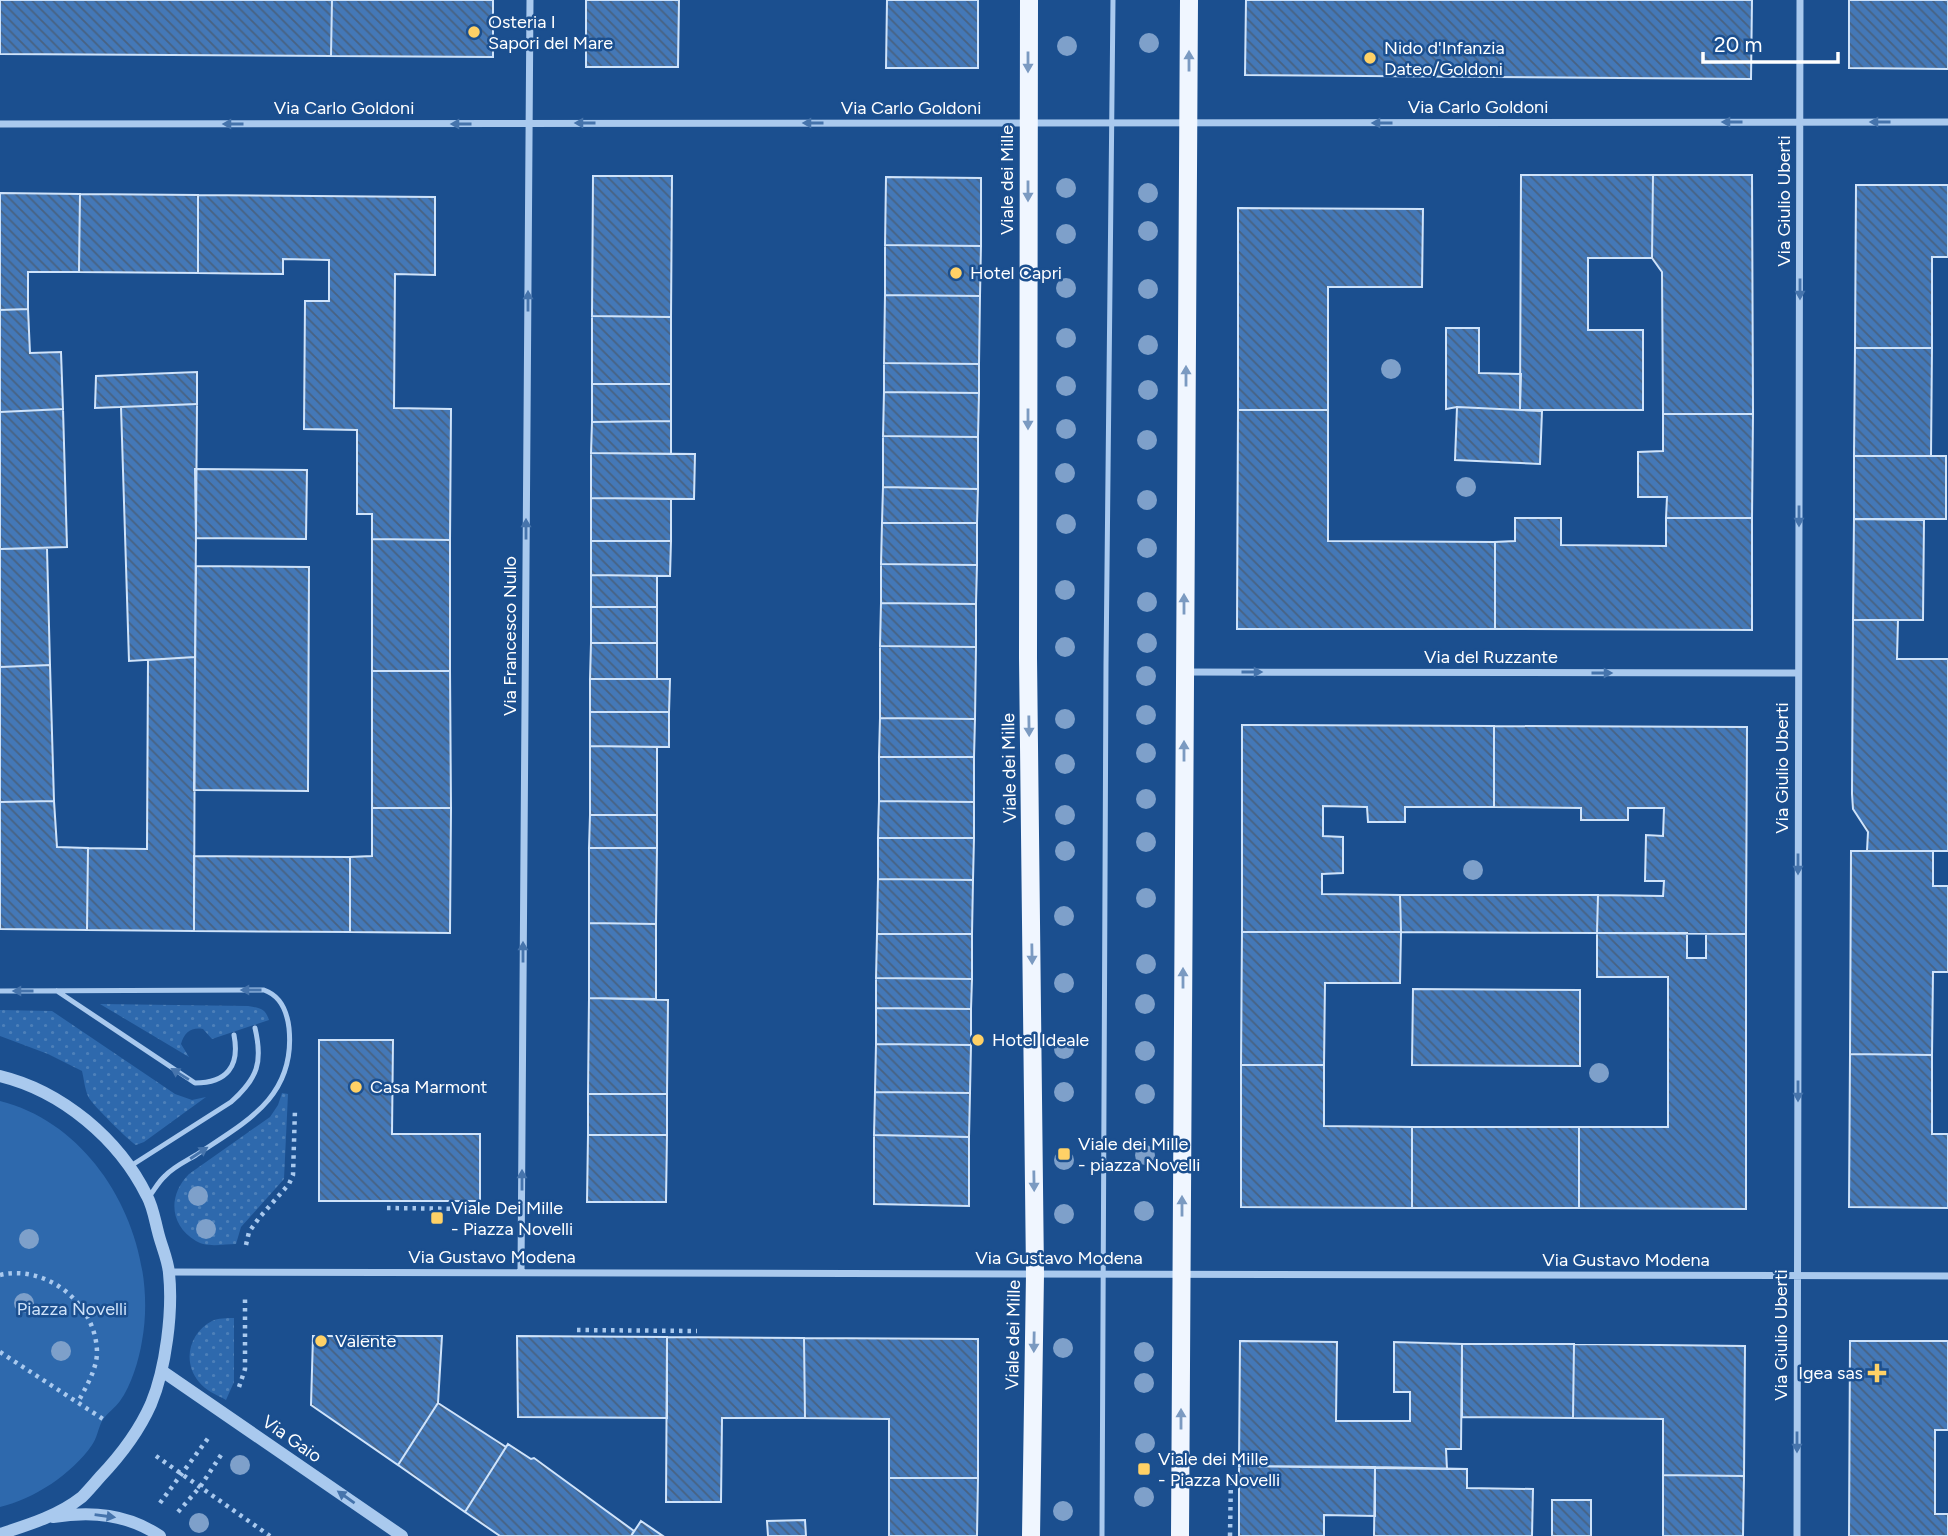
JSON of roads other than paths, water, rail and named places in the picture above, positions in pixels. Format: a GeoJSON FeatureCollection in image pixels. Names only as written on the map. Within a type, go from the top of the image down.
{"type":"FeatureCollection","features":[{"type":"Feature","properties":{"kind":"main road","name":"Viale dei Mille"},"geometry":{"type":"LineString","coordinates":[[1029,0],[1028,658],[1035,1274],[1031,1536]]}},
{"type":"Feature","properties":{"kind":"main road"},"geometry":{"type":"LineString","coordinates":[[1180,1536],[1189,0]]}},
{"type":"Feature","properties":{"kind":"street","name":"Via Francesco Nullo"},"geometry":{"type":"LineString","coordinates":[[521,1272],[530,0]]}},
{"type":"Feature","properties":{"kind":"street","name":"Via Giulio Uberti"},"geometry":{"type":"LineString","coordinates":[[1797,1536],[1800,0]]}},
{"type":"Feature","properties":{"kind":"street","name":"Via Carlo Goldoni"},"geometry":{"type":"LineString","coordinates":[[0,124],[1948,122]]}},
{"type":"Feature","properties":{"kind":"street","name":"Via del Ruzzante"},"geometry":{"type":"LineString","coordinates":[[1184,672],[1798,673]]}},
{"type":"Feature","properties":{"kind":"street"},"geometry":{"type":"LineString","coordinates":[[0,1076],[11,1078],[61,1102],[97,1129],[129,1167],[148,1198],[169,1272],[169,1321],[162,1371],[151,1404],[116,1460],[82,1497],[46,1518]]}},
{"type":"Feature","properties":{"kind":"street","name":"Via Gustavo Modena"},"geometry":{"type":"LineString","coordinates":[[169,1272],[1948,1276]]}},
{"type":"Feature","properties":{"kind":"street","name":"Via Gaio"},"geometry":{"type":"LineString","coordinates":[[162,1371],[402,1536]]}},
{"type":"Feature","properties":{"kind":"street"},"geometry":{"type":"LineString","coordinates":[[0,1534],[46,1518],[81,1513],[109,1515],[140,1524],[160,1536]]}},
{"type":"Feature","properties":{"kind":"lane"},"geometry":{"type":"LineString","coordinates":[[1102,1536],[1106,678],[1113,0]]}},
{"type":"Feature","properties":{"kind":"lane"},"geometry":{"type":"LineString","coordinates":[[57,990],[195,1083],[222,1078],[231,1069],[236,1057],[234,1035]]}},
{"type":"Feature","properties":{"kind":"lane"},"geometry":{"type":"LineString","coordinates":[[0,991],[264,990],[273,993],[282,1003],[288,1018],[289,1052],[284,1075],[272,1098],[257,1113],[166,1175],[148,1198]]}},
{"type":"Feature","properties":{"kind":"lane"},"geometry":{"type":"LineString","coordinates":[[129,1167],[231,1102],[246,1088],[259,1061],[255,1028]]}},
{"type":"Feature","properties":{"kind":"place","name":"Osteria I Sapori del Mare"},"geometry":{"type":"Point","coordinates":[474,32]}},
{"type":"Feature","properties":{"kind":"place","name":"Nido d'Infanzia Dateo/Goldoni"},"geometry":{"type":"Point","coordinates":[1370,58]}},
{"type":"Feature","properties":{"kind":"place","name":"Hotel Capri"},"geometry":{"type":"Point","coordinates":[956,273]}},
{"type":"Feature","properties":{"kind":"place","name":"Hotel Ideale"},"geometry":{"type":"Point","coordinates":[978,1040]}},
{"type":"Feature","properties":{"kind":"place","name":"Casa Marmont"},"geometry":{"type":"Point","coordinates":[356,1087]}},
{"type":"Feature","properties":{"kind":"place","name":"Viale dei Mille - piazza Novelli"},"geometry":{"type":"Point","coordinates":[1064,1154]}},
{"type":"Feature","properties":{"kind":"place","name":"Viale Dei Mille - Piazza Novelli"},"geometry":{"type":"Point","coordinates":[437,1218]}},
{"type":"Feature","properties":{"kind":"place","name":"Valente"},"geometry":{"type":"Point","coordinates":[321,1341]}},
{"type":"Feature","properties":{"kind":"place","name":"Igea sas"},"geometry":{"type":"Point","coordinates":[1877,1373]}},
{"type":"Feature","properties":{"kind":"place","name":"Viale dei Mille - Piazza Novelli"},"geometry":{"type":"Point","coordinates":[1144,1469]}},
{"type":"Feature","properties":{"kind":"park label","name":"Piazza Novelli"},"geometry":{"type":"Point","coordinates":[72,1309]}}]}
